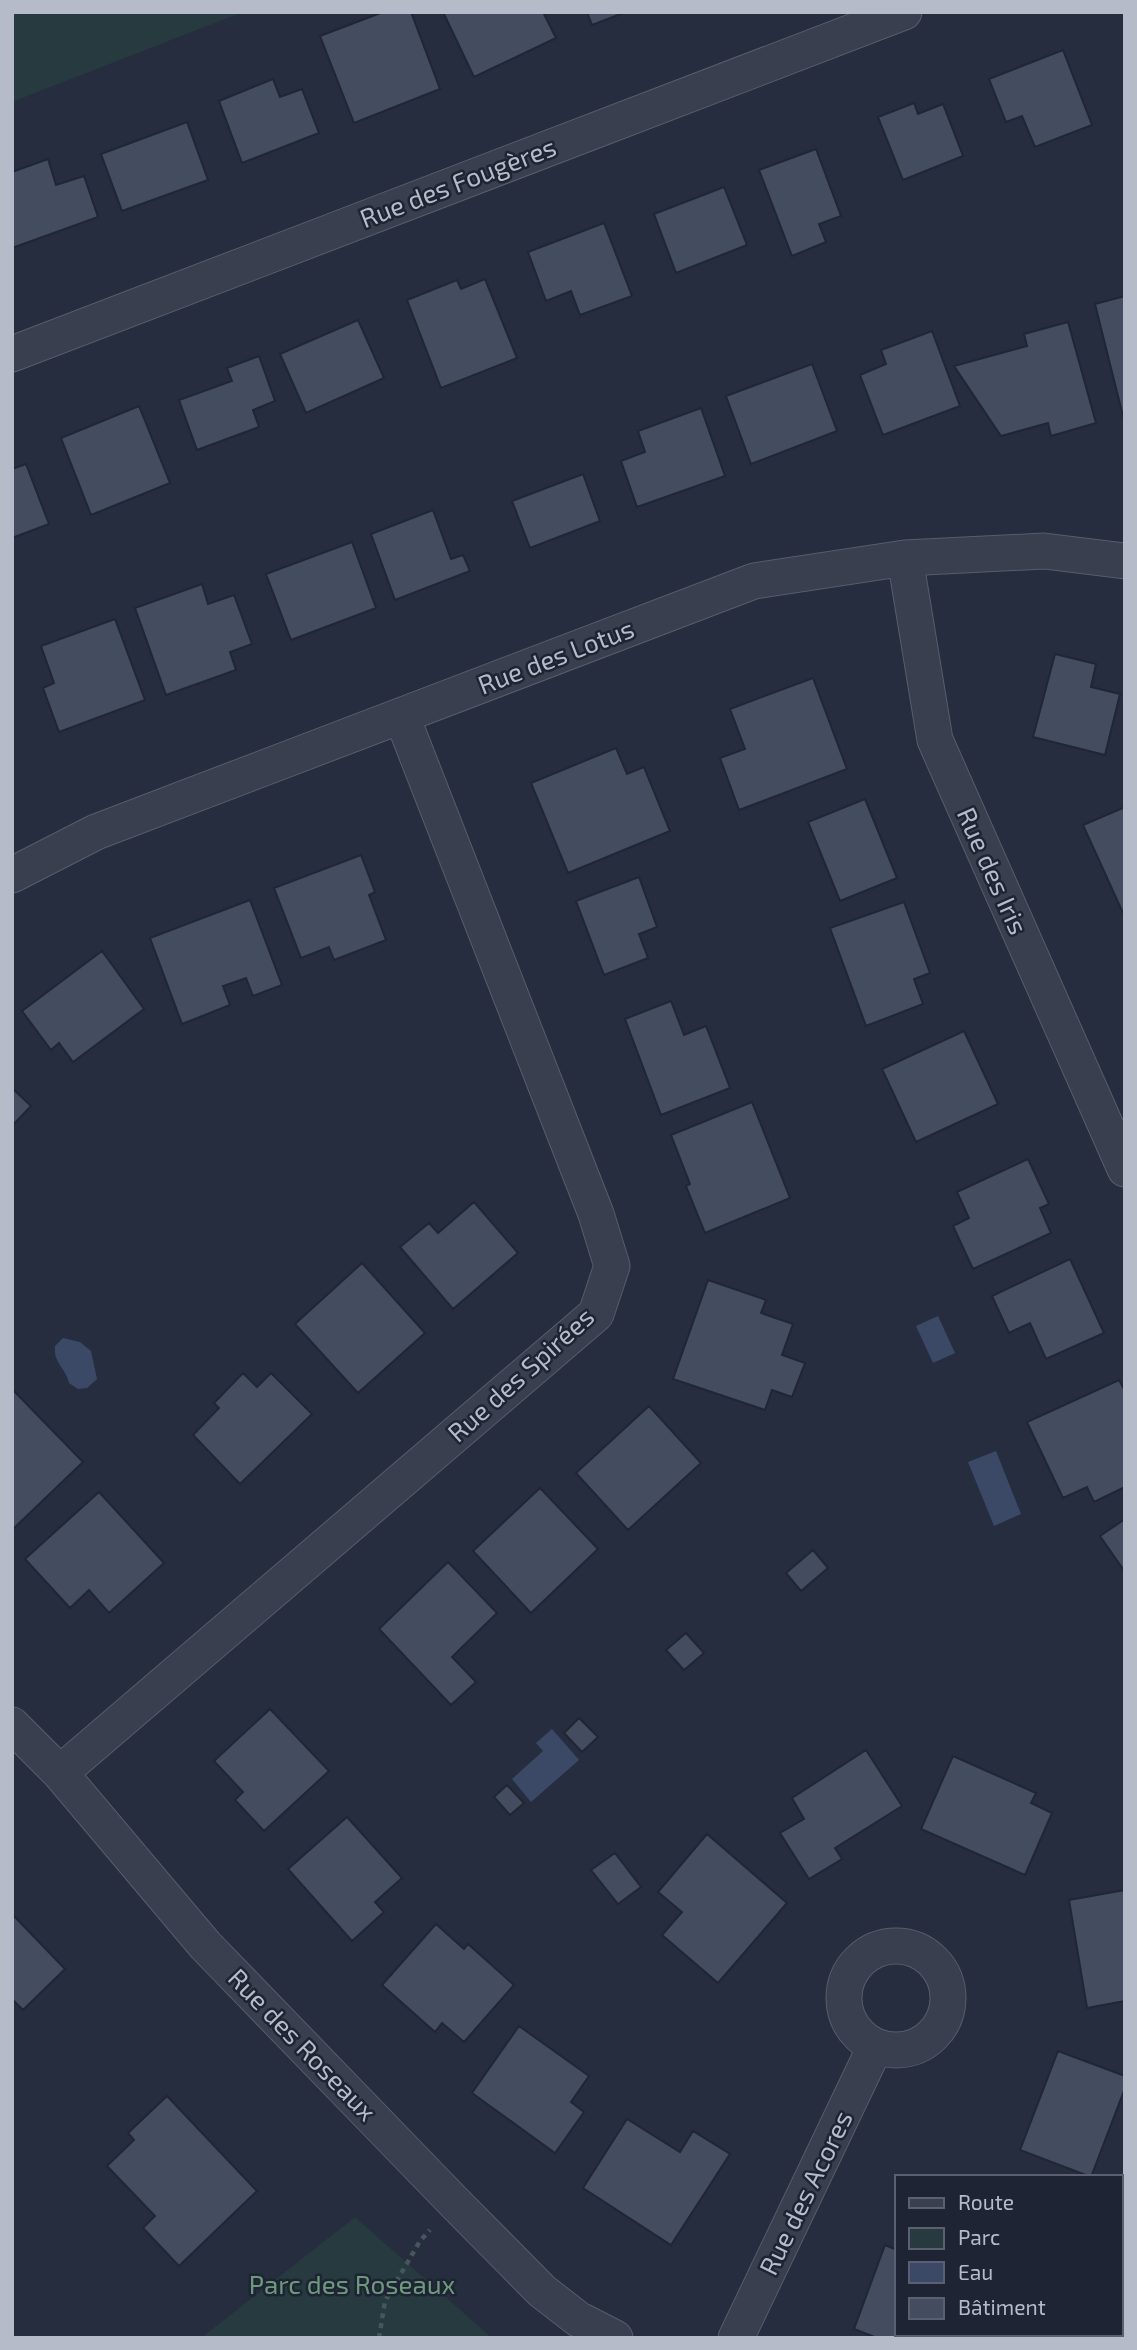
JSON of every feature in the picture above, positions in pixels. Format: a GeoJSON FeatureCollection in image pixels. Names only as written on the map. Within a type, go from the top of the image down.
{"type":"FeatureCollection","features":[{"type":"Feature","properties":{"kind":"street","name":"Rue des Fougères"},"geometry":{"type":"LineString","coordinates":[[12,354],[904,12]]}},
{"type":"Feature","properties":{"kind":"street","name":"Rue des Lotus"},"geometry":{"type":"LineString","coordinates":[[12,875],[96,832],[754,581],[905,558],[1044,551],[1125,561]]}},
{"type":"Feature","properties":{"kind":"street","name":"Rue des Iris"},"geometry":{"type":"LineString","coordinates":[[905,558],[935,740],[1125,1169]]}},
{"type":"Feature","properties":{"kind":"street","name":"Rue des Spirées"},"geometry":{"type":"LineString","coordinates":[[60,1773],[596,1314],[612,1266],[596,1214],[402,717]]}},
{"type":"Feature","properties":{"kind":"street","name":"Rue des Roseaux"},"geometry":{"type":"LineString","coordinates":[[12,1725],[60,1773],[205,1945],[453,2201],[542,2291],[578,2319],[615,2338]]}},
{"type":"Feature","properties":{"kind":"street","name":"Rue des Acores"},"geometry":{"type":"LineString","coordinates":[[736,2338],[875,2048]]}},
{"type":"Feature","properties":{"kind":"path"},"geometry":{"type":"LineString","coordinates":[[379,2338],[385,2301],[420,2241],[453,2201]]}},
{"type":"Feature","properties":{"kind":"green space"},"geometry":{"type":"Polygon","coordinates":[[[12,12],[243,12],[12,102],[12,12]]]}},
{"type":"Feature","properties":{"kind":"green space","name":"Parc des Roseaux"},"geometry":{"type":"Polygon","coordinates":[[[355,2217],[492,2338],[201,2338],[355,2217]]]}},
{"type":"Feature","properties":{"kind":"water"},"geometry":{"type":"Polygon","coordinates":[[[938,1316],[955,1353],[933,1363],[916,1326],[938,1316]]]}},
{"type":"Feature","properties":{"kind":"water"},"geometry":{"type":"Polygon","coordinates":[[[63,1338],[80,1342],[91,1351],[97,1379],[87,1388],[78,1389],[69,1383],[58,1361],[55,1346],[63,1338]]]}},
{"type":"Feature","properties":{"kind":"water"},"geometry":{"type":"Polygon","coordinates":[[[996,1451],[1021,1514],[994,1526],[968,1462],[996,1451]]]}},
{"type":"Feature","properties":{"kind":"water"},"geometry":{"type":"Polygon","coordinates":[[[552,1729],[579,1760],[531,1802],[512,1779],[543,1751],[536,1743],[552,1729]]]}},
{"type":"Feature","properties":{"kind":"building"},"geometry":{"type":"Polygon","coordinates":[[[383,12],[411,12],[440,89],[354,123],[320,36],[383,12]]]}},
{"type":"Feature","properties":{"kind":"building"},"geometry":{"type":"Polygon","coordinates":[[[443,12],[543,12],[556,38],[474,77],[443,12]]]}},
{"type":"Feature","properties":{"kind":"building"},"geometry":{"type":"Polygon","coordinates":[[[587,12],[626,12],[592,25],[587,12]]]}},
{"type":"Feature","properties":{"kind":"building"},"geometry":{"type":"Polygon","coordinates":[[[1063,50],[1092,125],[1035,147],[1022,116],[1006,122],[989,79],[1063,50]]]}},
{"type":"Feature","properties":{"kind":"building"},"geometry":{"type":"Polygon","coordinates":[[[273,79],[280,97],[302,89],[319,133],[242,163],[219,101],[273,79]]]}},
{"type":"Feature","properties":{"kind":"building"},"geometry":{"type":"Polygon","coordinates":[[[914,103],[918,114],[943,104],[963,156],[903,180],[878,117],[914,103]]]}},
{"type":"Feature","properties":{"kind":"building"},"geometry":{"type":"Polygon","coordinates":[[[187,122],[208,180],[122,211],[101,154],[187,122]]]}},
{"type":"Feature","properties":{"kind":"building"},"geometry":{"type":"Polygon","coordinates":[[[816,149],[841,216],[819,224],[826,242],[792,256],[759,170],[816,149]]]}},
{"type":"Feature","properties":{"kind":"building"},"geometry":{"type":"Polygon","coordinates":[[[48,159],[56,185],[84,176],[98,217],[12,248],[12,172],[48,159]]]}},
{"type":"Feature","properties":{"kind":"building"},"geometry":{"type":"Polygon","coordinates":[[[724,187],[747,245],[676,273],[654,214],[724,187]]]}},
{"type":"Feature","properties":{"kind":"building"},"geometry":{"type":"Polygon","coordinates":[[[604,223],[632,296],[580,315],[571,291],[546,301],[528,252],[604,223]]]}},
{"type":"Feature","properties":{"kind":"building"},"geometry":{"type":"Polygon","coordinates":[[[485,279],[517,358],[441,388],[407,300],[457,280],[461,289],[485,279]]]}},
{"type":"Feature","properties":{"kind":"building"},"geometry":{"type":"Polygon","coordinates":[[[1125,296],[1125,424],[1095,304],[1125,296]]]}},
{"type":"Feature","properties":{"kind":"building"},"geometry":{"type":"Polygon","coordinates":[[[358,320],[384,378],[306,413],[280,354],[358,320]]]}},
{"type":"Feature","properties":{"kind":"building"},"geometry":{"type":"Polygon","coordinates":[[[1068,322],[1096,423],[1051,436],[1048,423],[1001,436],[954,366],[1027,346],[1024,334],[1068,322]]]}},
{"type":"Feature","properties":{"kind":"building"},"geometry":{"type":"Polygon","coordinates":[[[932,331],[960,406],[883,435],[860,375],[886,364],[881,350],[932,331]]]}},
{"type":"Feature","properties":{"kind":"building"},"geometry":{"type":"Polygon","coordinates":[[[259,356],[275,401],[253,410],[259,427],[197,450],[179,400],[232,381],[227,368],[259,356]]]}},
{"type":"Feature","properties":{"kind":"building"},"geometry":{"type":"Polygon","coordinates":[[[812,364],[837,431],[751,464],[726,396],[812,364]]]}},
{"type":"Feature","properties":{"kind":"building"},"geometry":{"type":"Polygon","coordinates":[[[139,406],[170,483],[91,515],[61,438],[139,406]]]}},
{"type":"Feature","properties":{"kind":"building"},"geometry":{"type":"Polygon","coordinates":[[[701,408],[725,476],[637,507],[621,461],[645,452],[638,431],[701,408]]]}},
{"type":"Feature","properties":{"kind":"building"},"geometry":{"type":"Polygon","coordinates":[[[26,464],[49,524],[12,538],[12,469],[26,464]]]}},
{"type":"Feature","properties":{"kind":"building"},"geometry":{"type":"Polygon","coordinates":[[[583,474],[600,521],[530,548],[512,501],[583,474]]]}},
{"type":"Feature","properties":{"kind":"building"},"geometry":{"type":"Polygon","coordinates":[[[433,510],[451,559],[463,555],[470,571],[395,600],[371,534],[433,510]]]}},
{"type":"Feature","properties":{"kind":"building"},"geometry":{"type":"Polygon","coordinates":[[[352,542],[376,608],[291,640],[266,574],[352,542]]]}},
{"type":"Feature","properties":{"kind":"building"},"geometry":{"type":"Polygon","coordinates":[[[202,584],[208,604],[234,595],[252,644],[230,652],[236,670],[166,695],[135,608],[202,584]]]}},
{"type":"Feature","properties":{"kind":"building"},"geometry":{"type":"Polygon","coordinates":[[[115,619],[145,700],[59,732],[43,688],[54,683],[41,646],[115,619]]]}},
{"type":"Feature","properties":{"kind":"building"},"geometry":{"type":"Polygon","coordinates":[[[1055,654],[1096,664],[1091,687],[1120,694],[1105,755],[1033,737],[1055,654]]]}},
{"type":"Feature","properties":{"kind":"building"},"geometry":{"type":"Polygon","coordinates":[[[813,678],[847,769],[739,810],[720,758],[745,749],[730,709],[813,678]]]}},
{"type":"Feature","properties":{"kind":"building"},"geometry":{"type":"Polygon","coordinates":[[[616,748],[627,774],[644,767],[670,831],[568,873],[531,783],[616,748]]]}},
{"type":"Feature","properties":{"kind":"building"},"geometry":{"type":"Polygon","coordinates":[[[865,799],[897,878],[840,901],[808,822],[865,799]]]}},
{"type":"Feature","properties":{"kind":"building"},"geometry":{"type":"Polygon","coordinates":[[[1125,807],[1125,913],[1123,913],[1083,825],[1125,807]]]}},
{"type":"Feature","properties":{"kind":"building"},"geometry":{"type":"Polygon","coordinates":[[[361,855],[375,892],[369,895],[386,940],[334,960],[329,947],[301,958],[274,888],[361,855]]]}},
{"type":"Feature","properties":{"kind":"building"},"geometry":{"type":"Polygon","coordinates":[[[639,877],[657,927],[639,934],[648,958],[604,975],[576,901],[639,877]]]}},
{"type":"Feature","properties":{"kind":"building"},"geometry":{"type":"Polygon","coordinates":[[[250,900],[282,985],[253,996],[246,978],[223,986],[230,1005],[182,1024],[150,938],[250,900]]]}},
{"type":"Feature","properties":{"kind":"building"},"geometry":{"type":"Polygon","coordinates":[[[904,902],[930,973],[914,979],[923,1004],[866,1026],[830,928],[904,902]]]}},
{"type":"Feature","properties":{"kind":"building"},"geometry":{"type":"Polygon","coordinates":[[[102,951],[144,1009],[73,1062],[59,1043],[51,1050],[22,1011],[102,951]]]}},
{"type":"Feature","properties":{"kind":"building"},"geometry":{"type":"Polygon","coordinates":[[[671,1001],[684,1035],[706,1026],[730,1088],[661,1115],[625,1019],[671,1001]]]}},
{"type":"Feature","properties":{"kind":"building"},"geometry":{"type":"Polygon","coordinates":[[[964,1031],[998,1104],[916,1142],[882,1069],[964,1031]]]}},
{"type":"Feature","properties":{"kind":"building"},"geometry":{"type":"Polygon","coordinates":[[[12,1088],[31,1106],[12,1126],[12,1088]]]}},
{"type":"Feature","properties":{"kind":"building"},"geometry":{"type":"Polygon","coordinates":[[[752,1102],[790,1198],[705,1233],[686,1186],[690,1184],[671,1135],[752,1102]]]}},
{"type":"Feature","properties":{"kind":"building"},"geometry":{"type":"Polygon","coordinates":[[[1028,1159],[1049,1204],[1040,1208],[1051,1233],[973,1269],[953,1226],[969,1218],[957,1192],[1028,1159]]]}},
{"type":"Feature","properties":{"kind":"building"},"geometry":{"type":"Polygon","coordinates":[[[474,1202],[518,1253],[453,1309],[400,1247],[429,1223],[438,1233],[474,1202]]]}},
{"type":"Feature","properties":{"kind":"building"},"geometry":{"type":"Polygon","coordinates":[[[1070,1259],[1104,1333],[1046,1359],[1030,1323],[1009,1333],[992,1296],[1070,1259]]]}},
{"type":"Feature","properties":{"kind":"building"},"geometry":{"type":"Polygon","coordinates":[[[362,1263],[425,1333],[358,1393],[295,1324],[362,1263]]]}},
{"type":"Feature","properties":{"kind":"building"},"geometry":{"type":"Polygon","coordinates":[[[708,1280],[766,1300],[761,1313],[793,1324],[782,1355],[805,1363],[792,1397],[772,1390],[765,1410],[673,1379],[708,1280]]]}},
{"type":"Feature","properties":{"kind":"building"},"geometry":{"type":"Polygon","coordinates":[[[243,1373],[257,1387],[271,1373],[312,1414],[240,1484],[193,1435],[219,1408],[214,1403],[243,1373]]]}},
{"type":"Feature","properties":{"kind":"building"},"geometry":{"type":"Polygon","coordinates":[[[1119,1380],[1125,1391],[1125,1487],[1094,1502],[1087,1487],[1063,1498],[1027,1422],[1119,1380]]]}},
{"type":"Feature","properties":{"kind":"building"},"geometry":{"type":"Polygon","coordinates":[[[12,1389],[83,1462],[12,1530],[12,1389]]]}},
{"type":"Feature","properties":{"kind":"building"},"geometry":{"type":"Polygon","coordinates":[[[649,1406],[701,1463],[628,1530],[576,1473],[649,1406]]]}},
{"type":"Feature","properties":{"kind":"building"},"geometry":{"type":"Polygon","coordinates":[[[540,1488],[598,1549],[531,1613],[473,1551],[540,1488]]]}},
{"type":"Feature","properties":{"kind":"building"},"geometry":{"type":"Polygon","coordinates":[[[99,1492],[164,1563],[109,1613],[89,1590],[70,1608],[25,1559],[99,1492]]]}},
{"type":"Feature","properties":{"kind":"building"},"geometry":{"type":"Polygon","coordinates":[[[1125,1519],[1125,1572],[1100,1536],[1125,1519]]]}},
{"type":"Feature","properties":{"kind":"building"},"geometry":{"type":"Polygon","coordinates":[[[813,1550],[828,1568],[801,1591],[786,1573],[813,1550]]]}},
{"type":"Feature","properties":{"kind":"building"},"geometry":{"type":"Polygon","coordinates":[[[448,1562],[497,1613],[452,1657],[476,1682],[451,1705],[379,1629],[448,1562]]]}},
{"type":"Feature","properties":{"kind":"building"},"geometry":{"type":"Polygon","coordinates":[[[686,1633],[704,1653],[684,1670],[666,1650],[686,1633]]]}},
{"type":"Feature","properties":{"kind":"building"},"geometry":{"type":"Polygon","coordinates":[[[270,1709],[329,1771],[264,1831],[235,1800],[243,1792],[214,1761],[270,1709]]]}},
{"type":"Feature","properties":{"kind":"building"},"geometry":{"type":"Polygon","coordinates":[[[579,1718],[598,1737],[582,1752],[564,1733],[579,1718]]]}},
{"type":"Feature","properties":{"kind":"building"},"geometry":{"type":"Polygon","coordinates":[[[866,1750],[902,1806],[835,1848],[842,1859],[809,1879],[780,1833],[804,1819],[792,1798],[866,1750]]]}},
{"type":"Feature","properties":{"kind":"building"},"geometry":{"type":"Polygon","coordinates":[[[953,1756],[1036,1793],[1031,1803],[1052,1813],[1025,1875],[921,1829],[953,1756]]]}},
{"type":"Feature","properties":{"kind":"building"},"geometry":{"type":"Polygon","coordinates":[[[507,1785],[524,1803],[510,1815],[494,1797],[507,1785]]]}},
{"type":"Feature","properties":{"kind":"building"},"geometry":{"type":"Polygon","coordinates":[[[347,1817],[402,1878],[375,1902],[384,1912],[352,1941],[288,1869],[347,1817]]]}},
{"type":"Feature","properties":{"kind":"building"},"geometry":{"type":"Polygon","coordinates":[[[707,1834],[787,1903],[718,1983],[662,1935],[682,1912],[658,1892],[707,1834]]]}},
{"type":"Feature","properties":{"kind":"building"},"geometry":{"type":"Polygon","coordinates":[[[615,1853],[641,1887],[618,1904],[591,1870],[615,1853]]]}},
{"type":"Feature","properties":{"kind":"building"},"geometry":{"type":"Polygon","coordinates":[[[1125,1890],[1125,2001],[1087,2008],[1069,1900],[1125,1890]]]}},
{"type":"Feature","properties":{"kind":"building"},"geometry":{"type":"Polygon","coordinates":[[[12,1914],[65,1969],[23,2010],[12,1999],[12,1914]]]}},
{"type":"Feature","properties":{"kind":"building"},"geometry":{"type":"Polygon","coordinates":[[[436,1924],[464,1949],[468,1944],[514,1985],[464,2042],[442,2023],[435,2032],[382,1985],[436,1924]]]}},
{"type":"Feature","properties":{"kind":"building"},"geometry":{"type":"Polygon","coordinates":[[[519,2026],[589,2076],[571,2102],[584,2112],[555,2153],[472,2093],[519,2026]]]}},
{"type":"Feature","properties":{"kind":"building"},"geometry":{"type":"Polygon","coordinates":[[[1058,2051],[1125,2076],[1125,2088],[1092,2175],[1020,2150],[1058,2051]]]}},
{"type":"Feature","properties":{"kind":"building"},"geometry":{"type":"Polygon","coordinates":[[[167,2096],[257,2191],[179,2266],[143,2228],[155,2216],[107,2166],[134,2140],[128,2133],[167,2096]]]}},
{"type":"Feature","properties":{"kind":"building"},"geometry":{"type":"Polygon","coordinates":[[[627,2119],[680,2152],[693,2131],[730,2154],[671,2245],[583,2188],[627,2119]]]}},
{"type":"Feature","properties":{"kind":"building"},"geometry":{"type":"Polygon","coordinates":[[[885,2245],[895,2249],[895,2336],[944,2336],[877,2338],[854,2329],[885,2245]]]}},
{"type":"Feature","properties":{"kind":"building"},"geometry":{"type":"Polygon","coordinates":[[[1116,2336],[1120,2338],[996,2338],[1116,2336]]]}}]}
